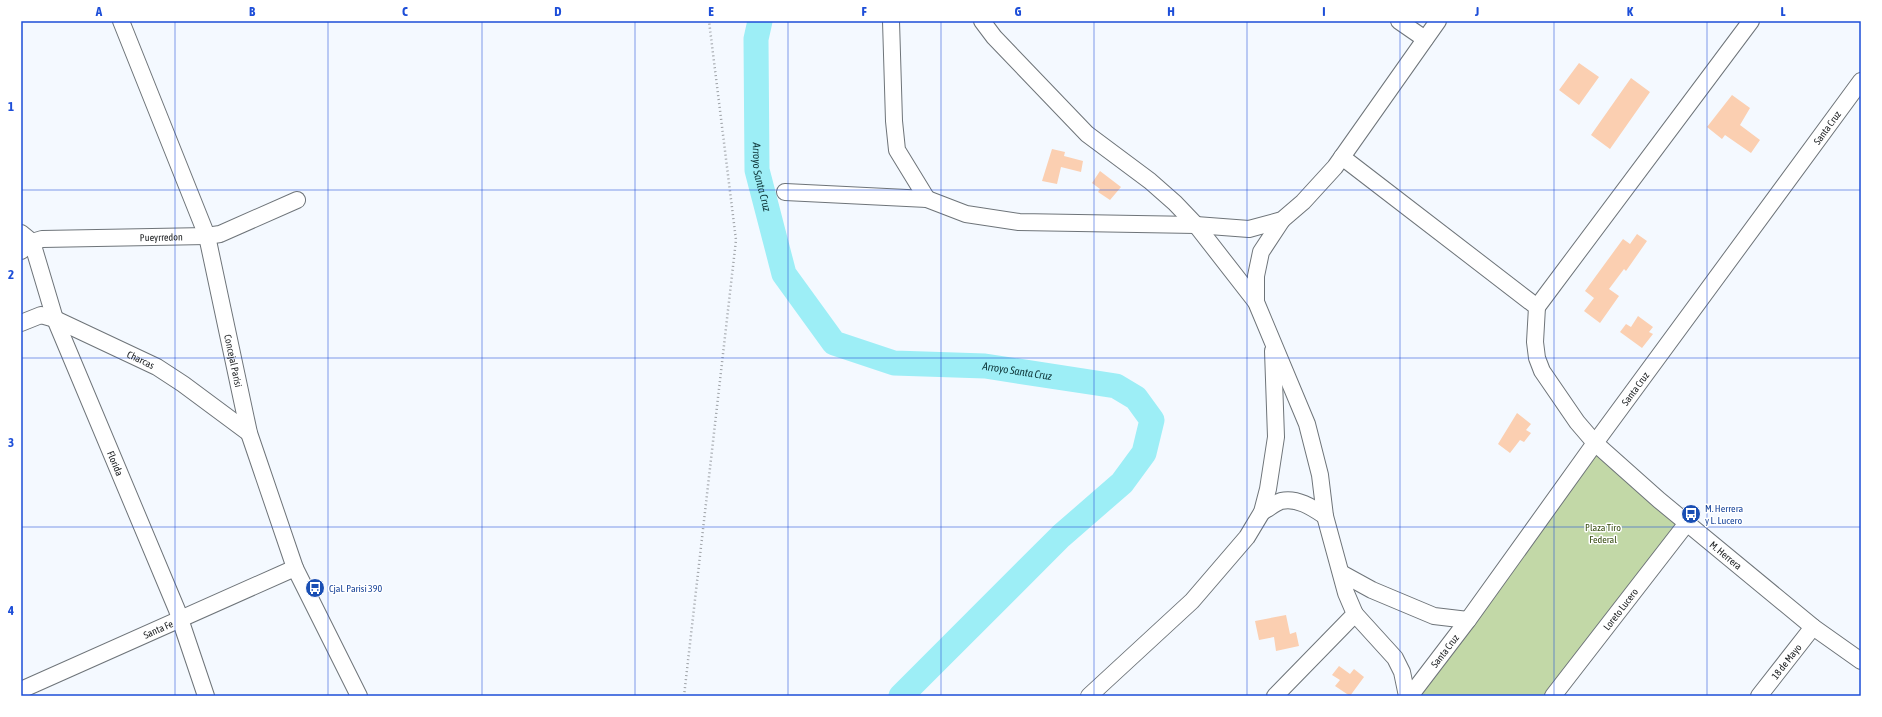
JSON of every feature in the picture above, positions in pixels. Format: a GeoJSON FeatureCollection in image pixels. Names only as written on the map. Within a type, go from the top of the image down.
{"type":"FeatureCollection","features":[{"type":"Feature","properties":{"kind":"street","name":"Concejal Parisi"},"geometry":{"type":"LineString","coordinates":[[121,21],[207,236],[249,433],[295,568],[359,696]]}},
{"type":"Feature","properties":{"kind":"street"},"geometry":{"type":"LineString","coordinates":[[891,21],[894,121],[897,150],[927,199]]}},
{"type":"Feature","properties":{"kind":"street"},"geometry":{"type":"LineString","coordinates":[[982,21],[994,37],[1087,134],[1150,181],[1176,203],[1196,225],[1256,302],[1307,424],[1320,475],[1325,516],[1346,593],[1354,614],[1395,658],[1402,672],[1408,696]]}},
{"type":"Feature","properties":{"kind":"street"},"geometry":{"type":"LineString","coordinates":[[1399,21],[1425,40]]}},
{"type":"Feature","properties":{"kind":"street"},"geometry":{"type":"LineString","coordinates":[[1256,302],[1256,276],[1261,252],[1282,220],[1303,202],[1342,157],[1438,21]]}},
{"type":"Feature","properties":{"kind":"street"},"geometry":{"type":"LineString","coordinates":[[1342,157],[1537,307],[1750,21]]}},
{"type":"Feature","properties":{"kind":"street","name":"Santa Cruz"},"geometry":{"type":"LineString","coordinates":[[1408,696],[1468,620],[1595,443],[1861,81]]}},
{"type":"Feature","properties":{"kind":"street"},"geometry":{"type":"LineString","coordinates":[[786,192],[927,199],[966,214],[1019,222],[1196,225],[1249,229],[1282,220]]}},
{"type":"Feature","properties":{"kind":"street","name":"Pueyrredon"},"geometry":{"type":"LineString","coordinates":[[25,242],[42,239],[207,236],[220,234],[297,200]]}},
{"type":"Feature","properties":{"kind":"street","name":"Florida"},"geometry":{"type":"LineString","coordinates":[[25,242],[55,319],[180,619],[206,696]]}},
{"type":"Feature","properties":{"kind":"street","name":"M. Herrera"},"geometry":{"type":"LineString","coordinates":[[1537,307],[1535,342],[1537,358],[1542,371],[1577,422],[1595,443],[1687,523],[1813,627],[1861,661]]}},
{"type":"Feature","properties":{"kind":"street","name":"Charcas"},"geometry":{"type":"LineString","coordinates":[[21,323],[41,315],[55,319],[157,367],[184,384],[249,433]]}},
{"type":"Feature","properties":{"kind":"street"},"geometry":{"type":"LineString","coordinates":[[1089,696],[1192,601],[1247,537],[1262,512],[1268,489],[1276,437],[1272,340]]}},
{"type":"Feature","properties":{"kind":"street"},"geometry":{"type":"LineString","coordinates":[[1262,512],[1281,501],[1296,502],[1308,505],[1325,516]]}},
{"type":"Feature","properties":{"kind":"street","name":"Loreto Lucero"},"geometry":{"type":"LineString","coordinates":[[1553,696],[1687,523]]}},
{"type":"Feature","properties":{"kind":"street","name":"Santa Fe"},"geometry":{"type":"LineString","coordinates":[[21,690],[295,568]]}},
{"type":"Feature","properties":{"kind":"street"},"geometry":{"type":"LineString","coordinates":[[1341,573],[1372,590],[1434,616],[1468,620]]}},
{"type":"Feature","properties":{"kind":"street"},"geometry":{"type":"LineString","coordinates":[[1275,696],[1354,614]]}},
{"type":"Feature","properties":{"kind":"street","name":"18 de Mayo"},"geometry":{"type":"LineString","coordinates":[[1759,696],[1813,627]]}},
{"type":"Feature","properties":{"kind":"path"},"geometry":{"type":"LineString","coordinates":[[684,696],[736,240],[709,21]]}},
{"type":"Feature","properties":{"kind":"green space","name":"Plaza Tiro Federal"},"geometry":{"type":"Polygon","coordinates":[[[1595,443],[1687,523],[1553,696],[1410,696],[1595,443]]]}},
{"type":"Feature","properties":{"kind":"building"},"geometry":{"type":"Polygon","coordinates":[[[1579,63],[1599,77],[1579,105],[1559,90],[1579,63]]]}},
{"type":"Feature","properties":{"kind":"building"},"geometry":{"type":"Polygon","coordinates":[[[1631,78],[1650,92],[1610,149],[1591,135],[1631,78]]]}},
{"type":"Feature","properties":{"kind":"building"},"geometry":{"type":"Polygon","coordinates":[[[1732,95],[1750,108],[1740,125],[1760,140],[1751,153],[1725,135],[1722,139],[1707,127],[1732,95]]]}},
{"type":"Feature","properties":{"kind":"building"},"geometry":{"type":"Polygon","coordinates":[[[1052,149],[1065,152],[1064,156],[1083,161],[1081,172],[1061,167],[1057,184],[1042,181],[1052,149]]]}},
{"type":"Feature","properties":{"kind":"building"},"geometry":{"type":"Polygon","coordinates":[[[1100,171],[1121,187],[1110,200],[1098,192],[1100,189],[1092,183],[1100,171]]]}},
{"type":"Feature","properties":{"kind":"building"},"geometry":{"type":"Polygon","coordinates":[[[1637,234],[1647,241],[1626,271],[1624,269],[1609,289],[1619,296],[1600,323],[1584,311],[1594,298],[1585,291],[1623,239],[1630,244],[1637,234]]]}},
{"type":"Feature","properties":{"kind":"building"},"geometry":{"type":"Polygon","coordinates":[[[1638,316],[1653,327],[1649,332],[1653,334],[1642,348],[1620,332],[1626,324],[1631,327],[1638,316]]]}},
{"type":"Feature","properties":{"kind":"building"},"geometry":{"type":"Polygon","coordinates":[[[1517,413],[1531,424],[1526,430],[1531,433],[1524,442],[1520,440],[1510,453],[1498,444],[1517,413]]]}},
{"type":"Feature","properties":{"kind":"building"},"geometry":{"type":"Polygon","coordinates":[[[1286,615],[1290,634],[1296,632],[1299,646],[1276,651],[1274,637],[1259,640],[1255,621],[1286,615]]]}},
{"type":"Feature","properties":{"kind":"building"},"geometry":{"type":"Polygon","coordinates":[[[1339,666],[1350,674],[1354,669],[1364,677],[1350,696],[1335,686],[1340,680],[1332,675],[1339,666]]]}},
{"type":"Feature","properties":{"kind":"waterway","name":"Arroyo Santa Cruz"},"geometry":{"type":"LineString","coordinates":[[760,21],[756,39],[757,170],[784,274],[834,343],[894,363],[985,366],[1116,386],[1136,398],[1152,420],[1144,453],[1122,483],[1061,536],[901,696]]}},
{"type":"Feature","properties":{"kind":"place","name":"M. Herrera y L. Lucero"},"geometry":{"type":"Point","coordinates":[1691,514]}},
{"type":"Feature","properties":{"kind":"place","name":"Cjal. Parisi 390"},"geometry":{"type":"Point","coordinates":[315,588]}}]}
